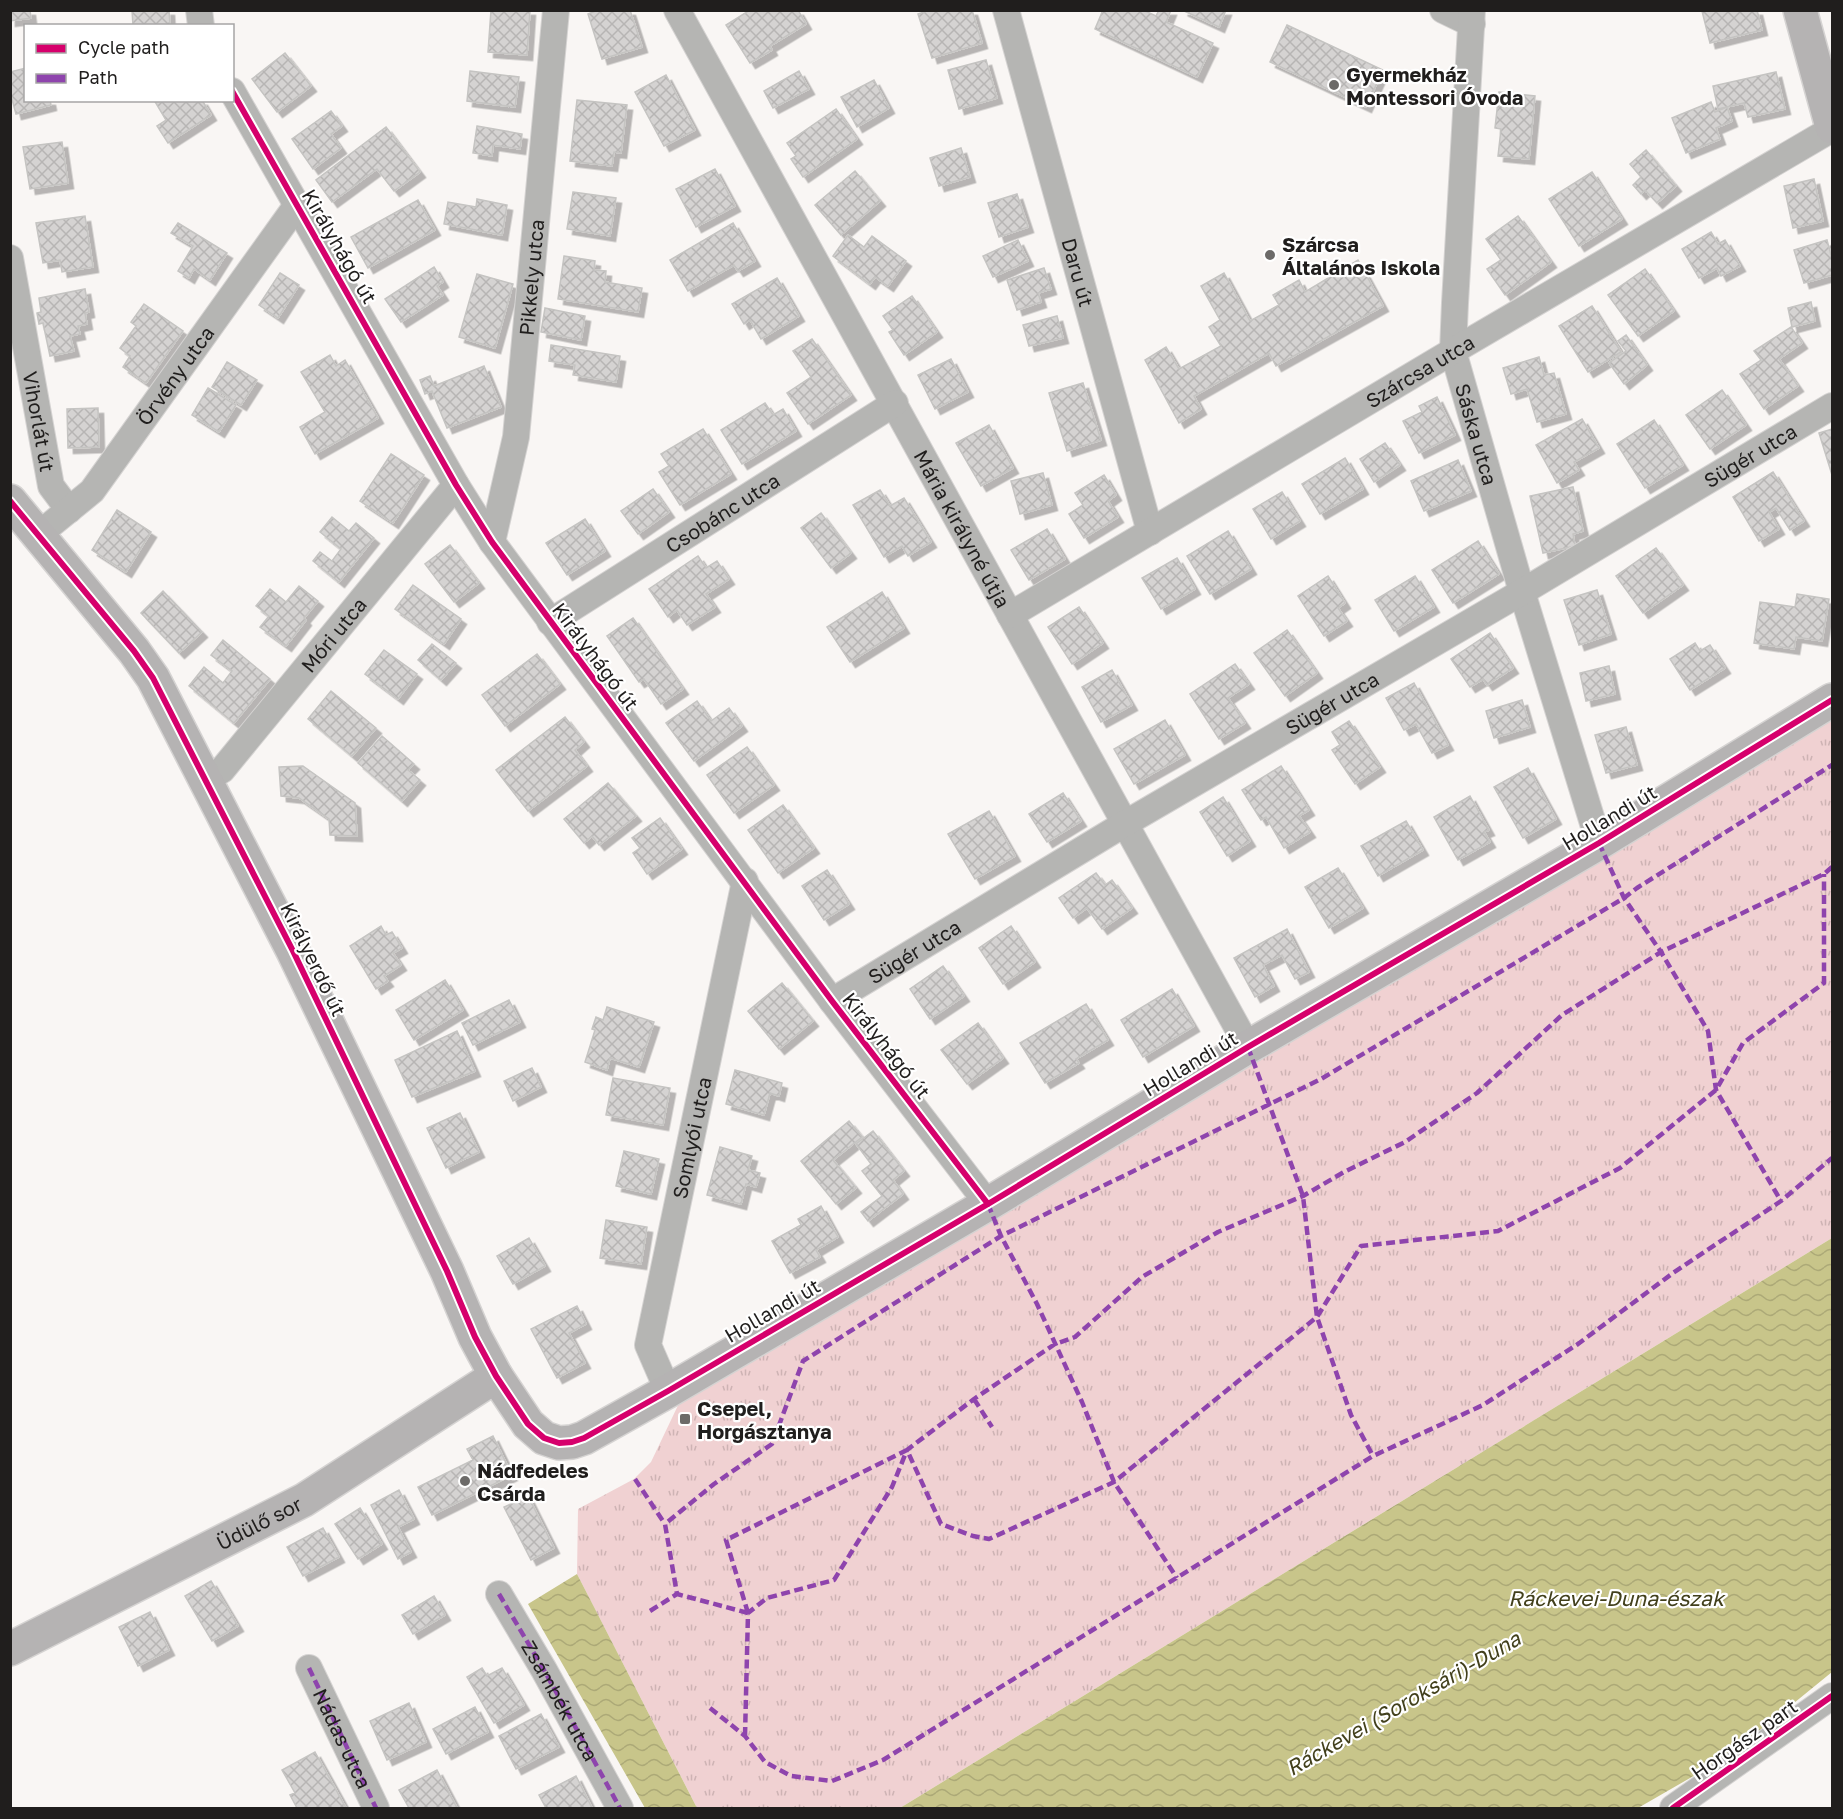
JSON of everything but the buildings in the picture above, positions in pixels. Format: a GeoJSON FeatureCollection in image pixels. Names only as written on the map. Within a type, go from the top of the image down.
{"type":"FeatureCollection","features":[{"type":"Feature","properties":{"kind":"street","name":"Pikkely utca"},"geometry":{"type":"LineString","coordinates":[[492,542],[516,436],[556,10]]}},
{"type":"Feature","properties":{"kind":"street","name":"Mária királyné útja"},"geometry":{"type":"LineString","coordinates":[[677,10],[1248,1047]]}},
{"type":"Feature","properties":{"kind":"street","name":"Daru út"},"geometry":{"type":"LineString","coordinates":[[1006,10],[1150,532]]}},
{"type":"Feature","properties":{"kind":"street"},"geometry":{"type":"LineString","coordinates":[[1443,10],[1472,17]]}},
{"type":"Feature","properties":{"kind":"street"},"geometry":{"type":"LineString","coordinates":[[1800,10],[1833,128]]}},
{"type":"Feature","properties":{"kind":"street","name":"Sáska utca"},"geometry":{"type":"LineString","coordinates":[[1472,17],[1453,351],[1522,592],[1599,843]]}},
{"type":"Feature","properties":{"kind":"street","name":"Királyhágó út"},"geometry":{"type":"LineString","coordinates":[[234,95],[456,485],[492,542],[832,1001],[988,1204]]}},
{"type":"Feature","properties":{"kind":"street","name":"Szárcsa utca"},"geometry":{"type":"LineString","coordinates":[[1010,615],[1833,128]]}},
{"type":"Feature","properties":{"kind":"street","name":"Örvény utca"},"geometry":{"type":"LineString","coordinates":[[38,535],[92,491],[297,205]]}},
{"type":"Feature","properties":{"kind":"street","name":"Vihorlát út"},"geometry":{"type":"LineString","coordinates":[[10,258],[51,486],[69,510]]}},
{"type":"Feature","properties":{"kind":"street","name":"Csobánc utca"},"geometry":{"type":"LineString","coordinates":[[550,622],[895,403]]}},
{"type":"Feature","properties":{"kind":"street","name":"Sügér utca"},"geometry":{"type":"LineString","coordinates":[[832,1001],[1126,823],[1522,592],[1833,406]]}},
{"type":"Feature","properties":{"kind":"street","name":"Móri utca"},"geometry":{"type":"LineString","coordinates":[[205,780],[222,770],[456,485]]}},
{"type":"Feature","properties":{"kind":"street","name":"Királyerdő út"},"geometry":{"type":"LineString","coordinates":[[10,501],[134,651],[153,678],[298,962],[447,1271],[475,1337],[496,1376],[528,1424],[544,1438],[559,1443]]}},
{"type":"Feature","properties":{"kind":"street","name":"Hollandi út"},"geometry":{"type":"LineString","coordinates":[[559,1443],[584,1438],[668,1391],[988,1204],[1248,1047],[1599,843],[1833,700]]}},
{"type":"Feature","properties":{"kind":"street","name":"Somlyói utca"},"geometry":{"type":"LineString","coordinates":[[668,1391],[648,1345],[745,881]]}},
{"type":"Feature","properties":{"kind":"street","name":"Üdülő sor"},"geometry":{"type":"LineString","coordinates":[[10,1649],[304,1500],[496,1376]]}},
{"type":"Feature","properties":{"kind":"street","name":"Zsámbék utca"},"geometry":{"type":"LineString","coordinates":[[499,1594],[544,1670],[620,1809]]}},
{"type":"Feature","properties":{"kind":"street","name":"Nádas utca"},"geometry":{"type":"LineString","coordinates":[[309,1668],[376,1809]]}},
{"type":"Feature","properties":{"kind":"street","name":"Horgász part"},"geometry":{"type":"LineString","coordinates":[[1673,1809],[1833,1696]]}},
{"type":"Feature","properties":{"kind":"green space"},"geometry":{"type":"Polygon","coordinates":[[[1832,695],[1832,1238],[900,1808],[697,1808],[577,1574],[578,1509],[634,1479],[651,1462],[692,1376],[1832,695]]]}},
{"type":"Feature","properties":{"kind":"water","name":"Ráckevei-Duna-észak"},"geometry":{"type":"Polygon","coordinates":[[[1832,1238],[1832,1672],[1730,1755],[1638,1808],[900,1808],[1832,1238]]]}},
{"type":"Feature","properties":{"kind":"water"},"geometry":{"type":"Polygon","coordinates":[[[577,1574],[697,1808],[645,1808],[528,1604],[577,1574]]]}},
{"type":"Feature","properties":{"kind":"marked path"},"geometry":{"type":"LineString","coordinates":[[748,1613],[677,1594],[665,1524],[714,1484],[772,1444],[803,1361],[1001,1236],[1321,1079],[1624,898],[1832,765]]}},
{"type":"Feature","properties":{"kind":"marked path"},"geometry":{"type":"LineString","coordinates":[[1599,843],[1624,898],[1661,952],[1708,1031],[1716,1090],[1781,1201]]}},
{"type":"Feature","properties":{"kind":"marked path"},"geometry":{"type":"LineString","coordinates":[[745,1736],[748,1613],[767,1598],[834,1580],[892,1487],[907,1450],[974,1399],[1055,1344],[1075,1337],[1142,1277],[1218,1232],[1303,1196],[1344,1172],[1405,1142],[1477,1093],[1562,1015],[1661,952],[1824,874],[1832,867]]}},
{"type":"Feature","properties":{"kind":"marked path"},"geometry":{"type":"LineString","coordinates":[[748,1613],[726,1540],[907,1450],[941,1524],[973,1536],[989,1539],[1114,1482],[1317,1317],[1361,1246],[1498,1231],[1620,1168],[1716,1090],[1743,1043],[1824,983],[1824,874]]}},
{"type":"Feature","properties":{"kind":"marked path"},"geometry":{"type":"LineString","coordinates":[[1248,1047],[1303,1196],[1317,1317],[1351,1415],[1373,1456]]}},
{"type":"Feature","properties":{"kind":"marked path"},"geometry":{"type":"LineString","coordinates":[[710,1708],[745,1736],[765,1762],[791,1776],[832,1781],[883,1760],[1373,1456],[1483,1405],[1578,1344],[1673,1273],[1781,1201],[1832,1158]]}},
{"type":"Feature","properties":{"kind":"marked path"},"geometry":{"type":"LineString","coordinates":[[988,1204],[1001,1236],[1037,1304],[1082,1402],[1114,1482],[1177,1578]]}},
{"type":"Feature","properties":{"kind":"marked path"},"geometry":{"type":"LineString","coordinates":[[974,1399],[992,1427]]}},
{"type":"Feature","properties":{"kind":"marked path"},"geometry":{"type":"LineString","coordinates":[[635,1479],[665,1524]]}},
{"type":"Feature","properties":{"kind":"marked path"},"geometry":{"type":"LineString","coordinates":[[499,1594],[620,1808]]}},
{"type":"Feature","properties":{"kind":"marked path"},"geometry":{"type":"LineString","coordinates":[[650,1611],[677,1594]]}},
{"type":"Feature","properties":{"kind":"marked path"},"geometry":{"type":"LineString","coordinates":[[309,1668],[376,1808]]}},
{"type":"Feature","properties":{"kind":"cycle path"},"geometry":{"type":"LineString","coordinates":[[234,95],[456,485],[492,542],[832,1001],[988,1204]]}},
{"type":"Feature","properties":{"kind":"cycle path"},"geometry":{"type":"LineString","coordinates":[[10,501],[134,651],[153,678],[293,951],[447,1271],[475,1337],[496,1376],[528,1424],[544,1438],[559,1443],[584,1438],[668,1391],[988,1204],[1248,1047],[1599,843],[1832,700]]}},
{"type":"Feature","properties":{"kind":"cycle path"},"geometry":{"type":"LineString","coordinates":[[1673,1808],[1832,1696]]}},
{"type":"Feature","properties":{"kind":"place","name":"Gyermekház Montessori Óvoda"},"geometry":{"type":"Point","coordinates":[1334,85]}},
{"type":"Feature","properties":{"kind":"place","name":"Szárcsa Általános Iskola"},"geometry":{"type":"Point","coordinates":[1270,255]}},
{"type":"Feature","properties":{"kind":"place","name":"Csepel, Horgásztanya"},"geometry":{"type":"Point","coordinates":[685,1419]}},
{"type":"Feature","properties":{"kind":"place","name":"Nádfedeles Csárda"},"geometry":{"type":"Point","coordinates":[465,1481]}},
{"type":"Feature","properties":{"kind":"water label","name":"Ráckevei (Soroksári)-Duna"},"geometry":{"type":"Point","coordinates":[1403,1703]}}]}
